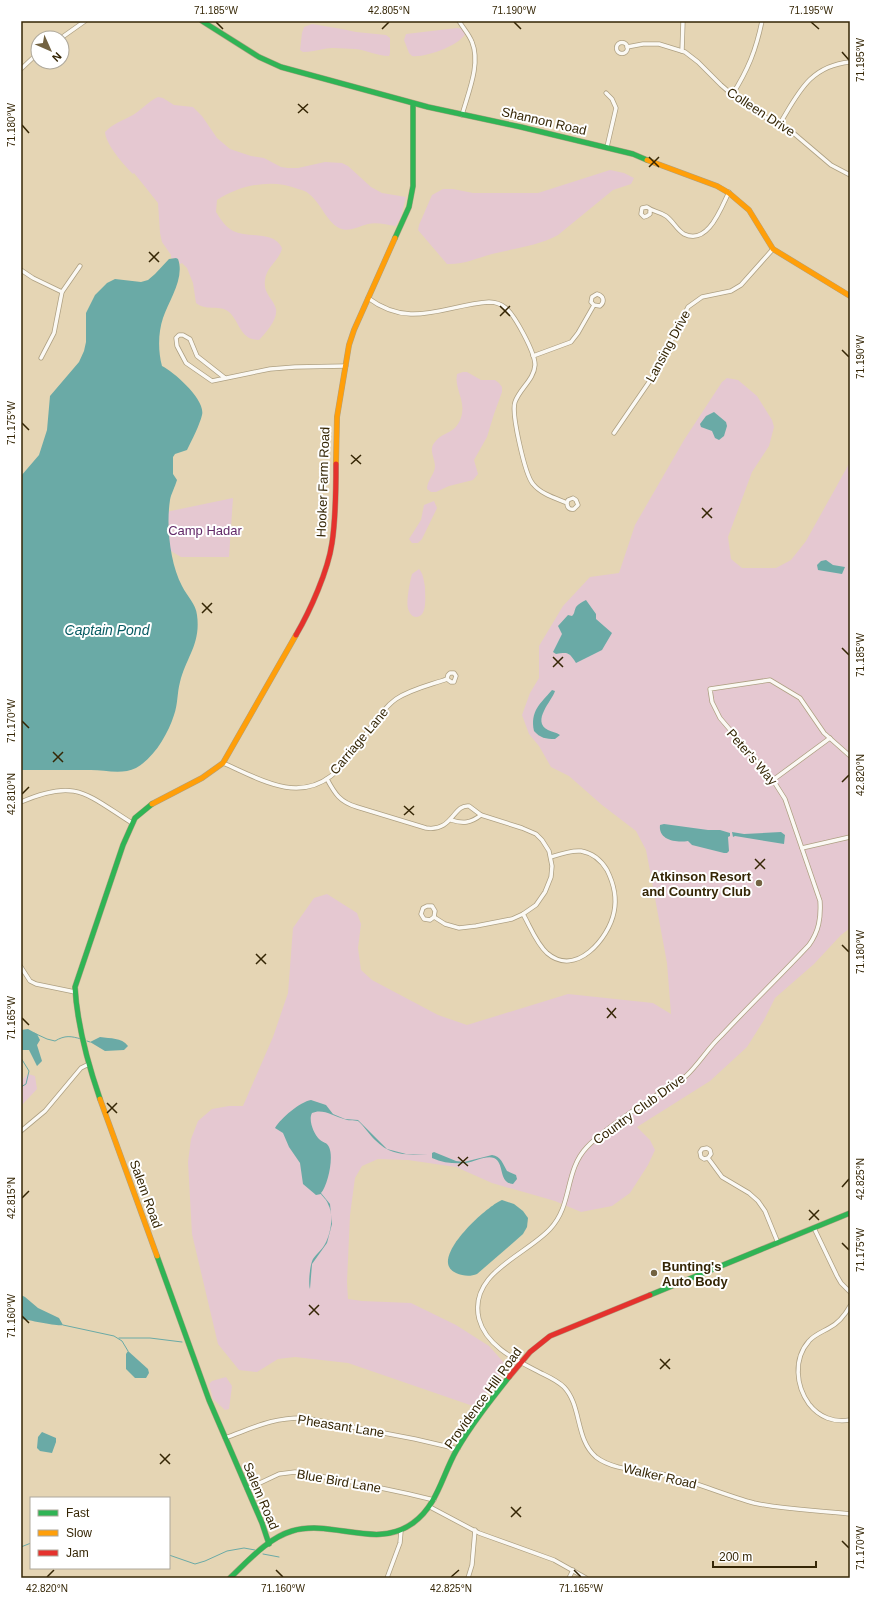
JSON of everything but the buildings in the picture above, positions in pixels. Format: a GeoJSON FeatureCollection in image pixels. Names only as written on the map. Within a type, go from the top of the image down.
{"type":"FeatureCollection","features":[{"type":"Feature","properties":{"kind":"street"},"geometry":{"type":"LineString","coordinates":[[70,32],[85,21]]}},
{"type":"Feature","properties":{"kind":"street","name":"Shannon Road"},"geometry":{"type":"LineString","coordinates":[[202,21],[259,57],[277,66],[413,104],[607,147],[664,164],[729,192],[749,210],[773,250],[850,296]]}},
{"type":"Feature","properties":{"kind":"street"},"geometry":{"type":"LineString","coordinates":[[459,21],[472,42],[475,55],[473,74],[462,115]]}},
{"type":"Feature","properties":{"kind":"street"},"geometry":{"type":"LineString","coordinates":[[682,51],[683,21]]}},
{"type":"Feature","properties":{"kind":"street"},"geometry":{"type":"LineString","coordinates":[[732,95],[746,73],[753,58],[762,21]]}},
{"type":"Feature","properties":{"kind":"street","name":"Colleen Drive"},"geometry":{"type":"LineString","coordinates":[[627,47],[652,44],[667,46],[682,51],[692,57],[732,95],[798,136],[831,165],[850,175]]}},
{"type":"Feature","properties":{"kind":"street"},"geometry":{"type":"LineString","coordinates":[[21,69],[30,61]]}},
{"type":"Feature","properties":{"kind":"street"},"geometry":{"type":"LineString","coordinates":[[779,125],[802,87],[813,75],[834,64],[850,62]]}},
{"type":"Feature","properties":{"kind":"street"},"geometry":{"type":"LineString","coordinates":[[606,93],[612,99],[616,108],[607,147]]}},
{"type":"Feature","properties":{"kind":"street","name":"Hooker Farm Road"},"geometry":{"type":"LineString","coordinates":[[123,844],[132,823],[148,806],[209,774],[223,763],[301,626],[328,560],[332,544],[336,504],[337,417],[349,345],[368,298],[405,218],[412,198],[413,104]]}},
{"type":"Feature","properties":{"kind":"street"},"geometry":{"type":"LineString","coordinates":[[650,211],[660,212],[685,234],[697,236],[708,230],[729,192]]}},
{"type":"Feature","properties":{"kind":"street","name":"Lansing Drive"},"geometry":{"type":"LineString","coordinates":[[614,434],[656,372],[688,307],[702,297],[731,291],[741,285],[773,250]]}},
{"type":"Feature","properties":{"kind":"street"},"geometry":{"type":"LineString","coordinates":[[41,358],[54,333],[62,292],[80,266]]}},
{"type":"Feature","properties":{"kind":"street"},"geometry":{"type":"LineString","coordinates":[[21,270],[33,278],[62,292]]}},
{"type":"Feature","properties":{"kind":"street"},"geometry":{"type":"LineString","coordinates":[[368,298],[386,309],[409,314],[433,313],[484,302],[497,303],[504,307],[512,316],[533,356],[535,364],[532,376],[518,396],[513,411],[528,474],[531,481],[542,492],[567,503]]}},
{"type":"Feature","properties":{"kind":"street"},"geometry":{"type":"LineString","coordinates":[[533,356],[564,346],[571,342],[594,305]]}},
{"type":"Feature","properties":{"kind":"street"},"geometry":{"type":"LineString","coordinates":[[224,378],[197,356],[190,339],[183,335],[179,335],[176,338],[180,353],[184,360],[209,380],[216,381],[270,369],[346,366]]}},
{"type":"Feature","properties":{"kind":"street","name":"Carriage Lane"},"geometry":{"type":"LineString","coordinates":[[223,763],[272,784],[287,788],[304,788],[326,779],[343,764],[379,716],[390,704],[403,695],[447,679]]}},
{"type":"Feature","properties":{"kind":"street","name":"Peter's Way"},"geometry":{"type":"LineString","coordinates":[[802,848],[787,803],[773,780],[725,726],[716,710],[710,689],[770,680],[800,698],[824,733],[830,738]]}},
{"type":"Feature","properties":{"kind":"street"},"geometry":{"type":"LineString","coordinates":[[773,780],[830,738],[850,756]]}},
{"type":"Feature","properties":{"kind":"street"},"geometry":{"type":"LineString","coordinates":[[326,779],[339,798],[346,803],[357,807],[430,828],[442,826],[451,820],[460,808],[465,806],[472,808],[481,815],[533,832],[545,843],[551,857],[552,870],[549,885],[536,905],[523,914],[504,921],[464,928],[444,924],[434,917]]}},
{"type":"Feature","properties":{"kind":"street"},"geometry":{"type":"LineString","coordinates":[[21,802],[50,792],[74,791],[96,799],[132,823]]}},
{"type":"Feature","properties":{"kind":"street"},"geometry":{"type":"LineString","coordinates":[[451,820],[465,823],[473,821],[481,815]]}},
{"type":"Feature","properties":{"kind":"street"},"geometry":{"type":"LineString","coordinates":[[802,848],[850,838]]}},
{"type":"Feature","properties":{"kind":"street","name":"Salem Road"},"geometry":{"type":"LineString","coordinates":[[123,844],[78,976],[75,992],[76,1007],[89,1064],[186,1338],[269,1544]]}},
{"type":"Feature","properties":{"kind":"street","name":"Country Club Drive"},"geometry":{"type":"LineString","coordinates":[[520,1362],[491,1341],[482,1328],[478,1304],[484,1285],[494,1272],[543,1236],[551,1228],[564,1208],[572,1172],[577,1160],[589,1144],[637,1108],[687,1075],[718,1038],[809,945],[818,928],[821,912],[820,900],[802,848]]}},
{"type":"Feature","properties":{"kind":"street"},"geometry":{"type":"LineString","coordinates":[[523,914],[544,950],[550,955],[561,960],[573,960],[584,955],[600,942],[608,929],[614,910],[614,894],[609,874],[600,861],[591,854],[579,851],[551,857]]}},
{"type":"Feature","properties":{"kind":"street"},"geometry":{"type":"LineString","coordinates":[[428,906],[433,907],[436,913],[434,917],[430,920],[424,919],[421,914],[423,908],[428,906]]}},
{"type":"Feature","properties":{"kind":"street"},"geometry":{"type":"LineString","coordinates":[[21,967],[30,981],[36,984],[75,992]]}},
{"type":"Feature","properties":{"kind":"street"},"geometry":{"type":"LineString","coordinates":[[21,1131],[45,1111],[81,1068],[89,1064]]}},
{"type":"Feature","properties":{"kind":"street"},"geometry":{"type":"LineString","coordinates":[[708,1158],[720,1175],[749,1193],[759,1203],[765,1211],[778,1243]]}},
{"type":"Feature","properties":{"kind":"street","name":"Providence Hill Road"},"geometry":{"type":"LineString","coordinates":[[230,1578],[269,1544],[284,1534],[308,1528],[371,1536],[400,1531],[414,1523],[430,1507],[458,1449],[520,1362],[537,1345],[556,1333],[850,1213]]}},
{"type":"Feature","properties":{"kind":"street"},"geometry":{"type":"LineString","coordinates":[[814,1228],[836,1276],[850,1292]]}},
{"type":"Feature","properties":{"kind":"street"},"geometry":{"type":"LineString","coordinates":[[850,1306],[841,1319],[809,1341],[799,1359],[798,1376],[806,1399],[816,1411],[830,1419],[838,1421],[850,1420]]}},
{"type":"Feature","properties":{"kind":"street","name":"Walker Road"},"geometry":{"type":"LineString","coordinates":[[520,1362],[564,1387],[572,1401],[586,1443],[595,1456],[601,1460],[624,1468],[676,1478],[757,1503],[800,1510],[850,1514]]}},
{"type":"Feature","properties":{"kind":"street","name":"Pheasant Lane"},"geometry":{"type":"LineString","coordinates":[[225,1438],[265,1422],[285,1418],[304,1418],[415,1438],[458,1449]]}},
{"type":"Feature","properties":{"kind":"street","name":"Blue Bird Lane"},"geometry":{"type":"LineString","coordinates":[[246,1489],[279,1474],[295,1472],[343,1480],[434,1500]]}},
{"type":"Feature","properties":{"kind":"street"},"geometry":{"type":"LineString","coordinates":[[430,1507],[475,1530],[554,1560],[586,1578]]}},
{"type":"Feature","properties":{"kind":"street"},"geometry":{"type":"LineString","coordinates":[[468,1578],[472,1565],[475,1530]]}},
{"type":"Feature","properties":{"kind":"street"},"geometry":{"type":"LineString","coordinates":[[387,1578],[400,1543],[400,1531]]}},
{"type":"Feature","properties":{"kind":"street"},"geometry":{"type":"LineString","coordinates":[[569,1578],[572,1570]]}},
{"type":"Feature","properties":{"kind":"green space"},"geometry":{"type":"Polygon","coordinates":[[[312,24],[356,32],[386,35],[390,38],[389,56],[340,48],[328,48],[303,52],[300,50],[302,33],[304,27],[312,24]]]}},
{"type":"Feature","properties":{"kind":"green space"},"geometry":{"type":"Polygon","coordinates":[[[457,28],[463,29],[466,32],[463,37],[451,46],[434,53],[412,56],[409,53],[404,40],[406,34],[457,28]]]}},
{"type":"Feature","properties":{"kind":"green space"},"geometry":{"type":"Polygon","coordinates":[[[158,97],[163,98],[174,105],[193,107],[202,116],[217,138],[230,149],[251,156],[264,158],[281,167],[288,168],[298,168],[325,162],[342,163],[348,166],[371,187],[382,193],[406,197],[401,217],[396,226],[371,223],[346,230],[334,225],[317,202],[308,193],[278,184],[246,187],[236,190],[217,200],[216,212],[230,229],[243,234],[272,239],[278,242],[282,248],[279,256],[268,271],[265,280],[265,289],[275,305],[275,317],[268,330],[259,340],[248,337],[244,334],[229,312],[222,308],[205,307],[196,303],[193,283],[187,268],[182,263],[180,264],[178,259],[171,258],[171,255],[162,242],[158,203],[134,173],[133,174],[120,160],[106,137],[105,132],[116,123],[133,115],[158,97]]]}},
{"type":"Feature","properties":{"kind":"green space"},"geometry":{"type":"Polygon","coordinates":[[[610,170],[624,173],[634,178],[631,184],[613,190],[558,235],[542,242],[464,262],[447,264],[418,230],[432,195],[443,189],[453,189],[473,193],[538,193],[610,170]]]}},
{"type":"Feature","properties":{"kind":"green space"},"geometry":{"type":"Polygon","coordinates":[[[467,372],[481,380],[495,380],[502,387],[502,392],[487,437],[474,460],[478,474],[473,480],[449,486],[436,492],[431,492],[427,489],[428,483],[435,469],[432,448],[439,438],[454,429],[460,421],[463,409],[456,379],[457,374],[467,372]]]}},
{"type":"Feature","properties":{"kind":"green space"},"geometry":{"type":"Polygon","coordinates":[[[727,378],[738,380],[757,396],[772,420],[774,427],[769,446],[752,472],[728,537],[731,559],[742,568],[776,568],[791,560],[806,541],[850,462],[850,928],[841,935],[814,964],[775,998],[764,1020],[747,1047],[710,1081],[637,1127],[650,1140],[655,1150],[648,1165],[630,1193],[612,1206],[581,1212],[555,1201],[492,1183],[456,1167],[408,1160],[378,1159],[362,1166],[355,1178],[350,1215],[347,1282],[348,1299],[411,1303],[456,1325],[489,1346],[506,1365],[485,1396],[473,1406],[348,1363],[295,1357],[278,1359],[257,1372],[239,1370],[218,1344],[192,1234],[188,1162],[191,1139],[198,1121],[212,1109],[229,1106],[243,1106],[273,1037],[288,993],[293,928],[314,898],[327,894],[357,913],[361,924],[358,948],[361,970],[372,980],[438,1015],[467,1025],[568,994],[653,1003],[671,1014],[667,963],[646,850],[636,831],[602,805],[569,776],[551,767],[539,746],[529,734],[522,715],[530,693],[539,678],[539,646],[563,606],[590,577],[619,573],[635,525],[684,440],[722,382],[727,378]]]}},
{"type":"Feature","properties":{"kind":"green space","name":"Camp Hadar"},"geometry":{"type":"Polygon","coordinates":[[[233,498],[229,557],[181,557],[166,548],[166,512],[233,498]]]}},
{"type":"Feature","properties":{"kind":"green space"},"geometry":{"type":"Polygon","coordinates":[[[434,501],[437,508],[422,539],[418,543],[412,543],[409,539],[421,520],[424,505],[434,501]]]}},
{"type":"Feature","properties":{"kind":"green space"},"geometry":{"type":"Polygon","coordinates":[[[419,569],[424,580],[425,605],[420,616],[416,617],[409,612],[408,598],[412,574],[419,569]]]}},
{"type":"Feature","properties":{"kind":"green space"},"geometry":{"type":"Polygon","coordinates":[[[28,1074],[35,1076],[37,1089],[21,1106],[21,1081],[28,1074]]]}},
{"type":"Feature","properties":{"kind":"green space"},"geometry":{"type":"Polygon","coordinates":[[[226,1377],[232,1386],[229,1409],[225,1410],[213,1399],[209,1384],[212,1381],[226,1377]]]}},
{"type":"Feature","properties":{"kind":"water","name":"Captain Pond"},"geometry":{"type":"Polygon","coordinates":[[[169,259],[178,259],[180,266],[178,281],[161,324],[159,348],[162,366],[181,380],[194,394],[202,409],[202,415],[187,450],[175,454],[173,457],[173,474],[177,480],[169,510],[168,521],[170,544],[174,567],[182,586],[196,611],[198,625],[195,642],[180,682],[175,711],[168,730],[160,745],[143,764],[131,770],[119,772],[91,770],[21,770],[21,476],[39,455],[47,430],[50,396],[79,362],[84,351],[86,342],[86,313],[95,295],[107,283],[115,279],[141,282],[148,280],[169,259]]]}},
{"type":"Feature","properties":{"kind":"water"},"geometry":{"type":"Polygon","coordinates":[[[714,412],[726,422],[727,426],[724,436],[719,440],[715,438],[712,431],[701,427],[700,424],[706,416],[714,412]]]}},
{"type":"Feature","properties":{"kind":"water"},"geometry":{"type":"Polygon","coordinates":[[[826,560],[833,565],[845,567],[842,574],[818,570],[817,565],[821,561],[826,560]]]}},
{"type":"Feature","properties":{"kind":"water"},"geometry":{"type":"Polygon","coordinates":[[[586,600],[596,614],[596,619],[612,633],[602,650],[576,663],[568,654],[556,654],[553,652],[562,634],[558,626],[568,615],[572,616],[575,608],[586,600]]]}},
{"type":"Feature","properties":{"kind":"water"},"geometry":{"type":"Polygon","coordinates":[[[552,690],[555,691],[544,711],[542,722],[543,726],[548,730],[560,735],[555,739],[541,737],[534,731],[533,724],[533,718],[537,708],[552,690]]]}},
{"type":"Feature","properties":{"kind":"water"},"geometry":{"type":"Polygon","coordinates":[[[664,824],[708,830],[720,830],[730,833],[730,836],[728,837],[729,851],[724,853],[692,845],[688,841],[673,841],[662,834],[660,825],[664,824]]]}},
{"type":"Feature","properties":{"kind":"water"},"geometry":{"type":"Polygon","coordinates":[[[732,832],[744,834],[781,832],[785,835],[784,844],[735,836],[733,837],[732,832]]]}},
{"type":"Feature","properties":{"kind":"water"},"geometry":{"type":"Polygon","coordinates":[[[28,1029],[37,1034],[40,1040],[37,1045],[42,1061],[37,1066],[29,1050],[21,1050],[21,1030],[28,1029]]]}},
{"type":"Feature","properties":{"kind":"water"},"geometry":{"type":"Polygon","coordinates":[[[100,1037],[116,1039],[122,1041],[128,1046],[124,1050],[105,1051],[90,1042],[100,1037]]]}},
{"type":"Feature","properties":{"kind":"water"},"geometry":{"type":"Polygon","coordinates":[[[311,1100],[326,1105],[333,1114],[345,1119],[358,1120],[387,1149],[375,1140],[358,1121],[346,1120],[320,1111],[312,1113],[311,1123],[315,1134],[319,1139],[328,1145],[331,1157],[330,1171],[324,1189],[321,1193],[330,1204],[331,1212],[327,1201],[321,1194],[316,1195],[303,1184],[300,1163],[289,1147],[283,1133],[275,1128],[291,1111],[311,1100]]]}},
{"type":"Feature","properties":{"kind":"water"},"geometry":{"type":"Polygon","coordinates":[[[387,1149],[406,1154],[393,1152],[387,1149]]]}},
{"type":"Feature","properties":{"kind":"water"},"geometry":{"type":"Polygon","coordinates":[[[434,1152],[456,1161],[464,1162],[492,1155],[498,1157],[507,1171],[516,1175],[517,1179],[513,1184],[508,1183],[503,1177],[500,1164],[491,1157],[466,1163],[449,1163],[432,1158],[432,1153],[434,1152]]]}},
{"type":"Feature","properties":{"kind":"water"},"geometry":{"type":"Polygon","coordinates":[[[502,1200],[514,1204],[523,1211],[528,1218],[527,1227],[523,1234],[477,1274],[466,1276],[456,1273],[449,1266],[449,1257],[454,1246],[473,1222],[502,1200]]]}},
{"type":"Feature","properties":{"kind":"water"},"geometry":{"type":"Polygon","coordinates":[[[331,1214],[332,1224],[327,1243],[312,1264],[310,1289],[310,1269],[313,1259],[325,1244],[329,1235],[331,1214]]]}},
{"type":"Feature","properties":{"kind":"water"},"geometry":{"type":"Polygon","coordinates":[[[21,1295],[38,1308],[59,1318],[63,1325],[21,1319],[21,1295]]]}},
{"type":"Feature","properties":{"kind":"water"},"geometry":{"type":"Polygon","coordinates":[[[128,1351],[148,1369],[149,1373],[146,1378],[135,1378],[126,1369],[126,1354],[128,1351]]]}},
{"type":"Feature","properties":{"kind":"water"},"geometry":{"type":"Polygon","coordinates":[[[42,1432],[56,1438],[52,1453],[40,1451],[37,1448],[38,1437],[42,1432]]]}},
{"type":"Feature","properties":{"kind":"waterway"},"geometry":{"type":"LineString","coordinates":[[34,1033],[55,1041],[68,1037],[81,1039]]}},
{"type":"Feature","properties":{"kind":"waterway"},"geometry":{"type":"LineString","coordinates":[[21,1058],[29,1071],[26,1084],[21,1087]]}},
{"type":"Feature","properties":{"kind":"waterway"},"geometry":{"type":"LineString","coordinates":[[63,1325],[114,1336],[122,1341],[128,1351]]}},
{"type":"Feature","properties":{"kind":"waterway"},"geometry":{"type":"LineString","coordinates":[[119,1338],[150,1338],[182,1342]]}},
{"type":"Feature","properties":{"kind":"waterway"},"geometry":{"type":"LineString","coordinates":[[21,1547],[30,1543]]}},
{"type":"Feature","properties":{"kind":"waterway"},"geometry":{"type":"LineString","coordinates":[[170,1555],[195,1564],[227,1551],[244,1548],[255,1550]]}},
{"type":"Feature","properties":{"kind":"waterway"},"geometry":{"type":"LineString","coordinates":[[263,1554],[279,1557]]}},
{"type":"Feature","properties":{"kind":"traffic: fast"},"geometry":{"type":"LineString","coordinates":[[202,21],[259,57],[281,67],[428,107],[521,127],[633,154],[647,160]]}},
{"type":"Feature","properties":{"kind":"traffic: fast"},"geometry":{"type":"LineString","coordinates":[[395,238],[409,207],[413,186],[413,104]]}},
{"type":"Feature","properties":{"kind":"traffic: fast"},"geometry":{"type":"LineString","coordinates":[[100,1099],[84,1044],[78,1016],[75,987],[123,845],[135,818],[152,804]]}},
{"type":"Feature","properties":{"kind":"traffic: fast"},"geometry":{"type":"LineString","coordinates":[[650,1295],[850,1213]]}},
{"type":"Feature","properties":{"kind":"traffic: fast"},"geometry":{"type":"LineString","coordinates":[[157,1256],[209,1400],[262,1523],[269,1544]]}},
{"type":"Feature","properties":{"kind":"traffic: fast"},"geometry":{"type":"LineString","coordinates":[[230,1578],[267,1544],[283,1534],[292,1531],[307,1528],[323,1528],[369,1534],[384,1534],[399,1531],[413,1523],[428,1508],[462,1441],[481,1413],[509,1377]]}},
{"type":"Feature","properties":{"kind":"traffic: slow"},"geometry":{"type":"LineString","coordinates":[[647,160],[717,186],[729,193],[749,210],[773,249],[850,296]]}},
{"type":"Feature","properties":{"kind":"traffic: slow"},"geometry":{"type":"LineString","coordinates":[[336,464],[337,417],[349,345],[354,330],[395,238]]}},
{"type":"Feature","properties":{"kind":"traffic: slow"},"geometry":{"type":"LineString","coordinates":[[152,804],[202,778],[223,763],[296,635]]}},
{"type":"Feature","properties":{"kind":"traffic: slow"},"geometry":{"type":"LineString","coordinates":[[100,1099],[157,1256]]}},
{"type":"Feature","properties":{"kind":"traffic: jam"},"geometry":{"type":"LineString","coordinates":[[296,635],[318,590],[330,554],[335,513],[336,464]]}},
{"type":"Feature","properties":{"kind":"traffic: jam"},"geometry":{"type":"LineString","coordinates":[[509,1377],[530,1352],[550,1336],[650,1295]]}},
{"type":"Feature","properties":{"kind":"place","name":"Atkinson Resort and Country Club"},"geometry":{"type":"Point","coordinates":[759,883]}},
{"type":"Feature","properties":{"kind":"place","name":"Bunting's Auto Body"},"geometry":{"type":"Point","coordinates":[654,1273]}}]}
